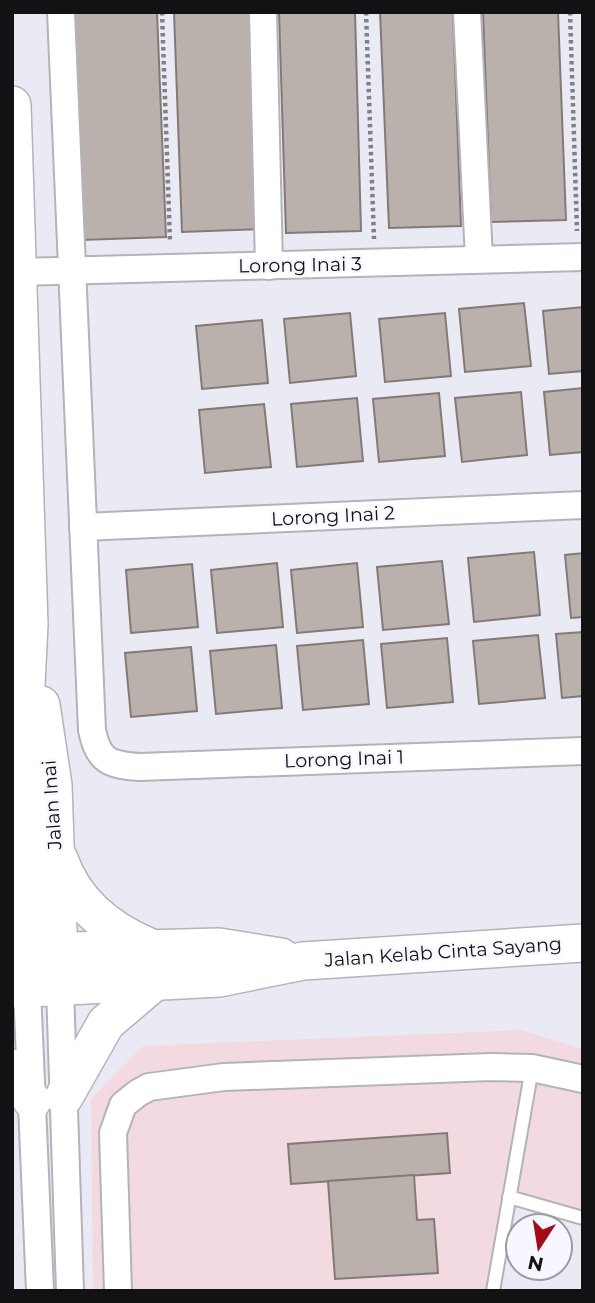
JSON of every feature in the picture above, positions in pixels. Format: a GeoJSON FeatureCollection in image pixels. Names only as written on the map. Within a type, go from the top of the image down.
{"type":"FeatureCollection","features":[{"type":"Feature","properties":{"kind":"street"},"geometry":{"type":"LineString","coordinates":[[61,12],[83,527]]}},
{"type":"Feature","properties":{"kind":"street"},"geometry":{"type":"LineString","coordinates":[[263,12],[269,266]]}},
{"type":"Feature","properties":{"kind":"street"},"geometry":{"type":"LineString","coordinates":[[467,12],[479,260]]}},
{"type":"Feature","properties":{"kind":"street","name":"Jalan Inai"},"geometry":{"type":"LineString","coordinates":[[12,105],[29,624],[18,881],[32,953],[33,989]]}},
{"type":"Feature","properties":{"kind":"street","name":"Lorong Inai 3"},"geometry":{"type":"LineString","coordinates":[[18,272],[580,257]]}},
{"type":"Feature","properties":{"kind":"street","name":"Lorong Inai 2"},"geometry":{"type":"LineString","coordinates":[[83,527],[583,505]]}},
{"type":"Feature","properties":{"kind":"street","name":"Lorong Inai 1"},"geometry":{"type":"LineString","coordinates":[[83,527],[92,730],[95,748],[105,760],[120,766],[140,767],[583,751]]}},
{"type":"Feature","properties":{"kind":"street","name":"Jalan Inai"},"geometry":{"type":"LineString","coordinates":[[29,624],[53,785],[55,845],[32,953]]}},
{"type":"Feature","properties":{"kind":"street"},"geometry":{"type":"LineString","coordinates":[[40,1291],[48,1099],[152,966],[127,938],[89,910],[68,880],[55,845]]}},
{"type":"Feature","properties":{"kind":"street","name":"Jalan Kelab Cinta Sayang"},"geometry":{"type":"LineString","coordinates":[[32,953],[152,966],[219,978],[303,961],[583,943]]}},
{"type":"Feature","properties":{"kind":"street","name":"Jalan Kelab Cinta Sayang"},"geometry":{"type":"LineString","coordinates":[[33,989],[152,966]]}},
{"type":"Feature","properties":{"kind":"street"},"geometry":{"type":"LineString","coordinates":[[33,989],[70,1291]]}},
{"type":"Feature","properties":{"kind":"street"},"geometry":{"type":"LineString","coordinates":[[118,1291],[114,1133],[123,1105],[149,1087],[224,1077],[478,1067],[532,1069],[583,1079]]}},
{"type":"Feature","properties":{"kind":"street"},"geometry":{"type":"LineString","coordinates":[[12,1068],[48,1099]]}},
{"type":"Feature","properties":{"kind":"lane"},"geometry":{"type":"LineString","coordinates":[[493,1291],[532,1069]]}},
{"type":"Feature","properties":{"kind":"lane"},"geometry":{"type":"LineString","coordinates":[[509,1197],[583,1218]]}},
{"type":"Feature","properties":{"kind":"path"},"geometry":{"type":"LineString","coordinates":[[162,12],[170,268]]}},
{"type":"Feature","properties":{"kind":"path"},"geometry":{"type":"LineString","coordinates":[[366,12],[375,263]]}},
{"type":"Feature","properties":{"kind":"path"},"geometry":{"type":"LineString","coordinates":[[570,12],[580,257]]}},
{"type":"Feature","properties":{"kind":"shaded area"},"geometry":{"type":"Polygon","coordinates":[[[521,1030],[583,1049],[583,1216],[517,1193],[513,1212],[504,1212],[504,1260],[498,1291],[93,1291],[91,1099],[143,1046],[521,1030]]]}},
{"type":"Feature","properties":{"kind":"building"},"geometry":{"type":"Polygon","coordinates":[[[72,12],[157,12],[166,237],[81,240],[72,12]]]}},
{"type":"Feature","properties":{"kind":"building"},"geometry":{"type":"Polygon","coordinates":[[[174,12],[253,12],[262,229],[182,232],[174,12]]]}},
{"type":"Feature","properties":{"kind":"building"},"geometry":{"type":"Polygon","coordinates":[[[279,12],[355,12],[361,231],[286,233],[279,12]]]}},
{"type":"Feature","properties":{"kind":"building"},"geometry":{"type":"Polygon","coordinates":[[[380,12],[453,12],[461,226],[389,228],[380,12]]]}},
{"type":"Feature","properties":{"kind":"building"},"geometry":{"type":"Polygon","coordinates":[[[483,12],[558,12],[566,220],[491,222],[483,12]]]}},
{"type":"Feature","properties":{"kind":"building"},"geometry":{"type":"Polygon","coordinates":[[[524,303],[531,366],[465,372],[459,309],[524,303]]]}},
{"type":"Feature","properties":{"kind":"building"},"geometry":{"type":"Polygon","coordinates":[[[583,307],[583,371],[549,374],[543,311],[583,307]]]}},
{"type":"Feature","properties":{"kind":"building"},"geometry":{"type":"Polygon","coordinates":[[[350,313],[356,376],[290,383],[284,319],[350,313]]]}},
{"type":"Feature","properties":{"kind":"building"},"geometry":{"type":"Polygon","coordinates":[[[445,313],[451,376],[385,382],[379,319],[445,313]]]}},
{"type":"Feature","properties":{"kind":"building"},"geometry":{"type":"Polygon","coordinates":[[[262,320],[268,383],[202,389],[196,326],[262,320]]]}},
{"type":"Feature","properties":{"kind":"building"},"geometry":{"type":"Polygon","coordinates":[[[583,388],[583,452],[550,455],[544,392],[583,388]]]}},
{"type":"Feature","properties":{"kind":"building"},"geometry":{"type":"Polygon","coordinates":[[[521,392],[527,455],[462,462],[455,398],[521,392]]]}},
{"type":"Feature","properties":{"kind":"building"},"geometry":{"type":"Polygon","coordinates":[[[439,393],[445,456],[379,462],[373,399],[439,393]]]}},
{"type":"Feature","properties":{"kind":"building"},"geometry":{"type":"Polygon","coordinates":[[[357,398],[363,461],[297,467],[291,404],[357,398]]]}},
{"type":"Feature","properties":{"kind":"building"},"geometry":{"type":"Polygon","coordinates":[[[264,404],[271,467],[205,473],[199,410],[264,404]]]}},
{"type":"Feature","properties":{"kind":"building"},"geometry":{"type":"Polygon","coordinates":[[[534,552],[540,615],[474,622],[468,558],[534,552]]]}},
{"type":"Feature","properties":{"kind":"building"},"geometry":{"type":"Polygon","coordinates":[[[583,553],[583,617],[571,618],[565,555],[583,553]]]}},
{"type":"Feature","properties":{"kind":"building"},"geometry":{"type":"Polygon","coordinates":[[[442,561],[449,624],[383,630],[377,567],[442,561]]]}},
{"type":"Feature","properties":{"kind":"building"},"geometry":{"type":"Polygon","coordinates":[[[277,563],[283,627],[217,633],[211,570],[277,563]]]}},
{"type":"Feature","properties":{"kind":"building"},"geometry":{"type":"Polygon","coordinates":[[[357,563],[363,627],[297,633],[291,570],[357,563]]]}},
{"type":"Feature","properties":{"kind":"building"},"geometry":{"type":"Polygon","coordinates":[[[192,564],[198,627],[131,633],[126,570],[192,564]]]}},
{"type":"Feature","properties":{"kind":"building"},"geometry":{"type":"Polygon","coordinates":[[[583,632],[583,696],[562,698],[556,634],[583,632]]]}},
{"type":"Feature","properties":{"kind":"building"},"geometry":{"type":"Polygon","coordinates":[[[538,635],[545,698],[479,704],[473,641],[538,635]]]}},
{"type":"Feature","properties":{"kind":"building"},"geometry":{"type":"Polygon","coordinates":[[[447,638],[453,702],[387,708],[381,644],[447,638]]]}},
{"type":"Feature","properties":{"kind":"building"},"geometry":{"type":"Polygon","coordinates":[[[363,640],[369,704],[303,710],[297,646],[363,640]]]}},
{"type":"Feature","properties":{"kind":"building"},"geometry":{"type":"Polygon","coordinates":[[[276,645],[282,708],[216,714],[210,651],[276,645]]]}},
{"type":"Feature","properties":{"kind":"building"},"geometry":{"type":"Polygon","coordinates":[[[191,647],[197,711],[131,717],[125,653],[191,647]]]}},
{"type":"Feature","properties":{"kind":"building"},"geometry":{"type":"Polygon","coordinates":[[[447,1133],[450,1173],[291,1184],[288,1144],[447,1133]]]}},
{"type":"Feature","properties":{"kind":"building"},"geometry":{"type":"Polygon","coordinates":[[[414,1175],[417,1220],[434,1219],[438,1273],[335,1279],[328,1181],[414,1175]]]}}]}
